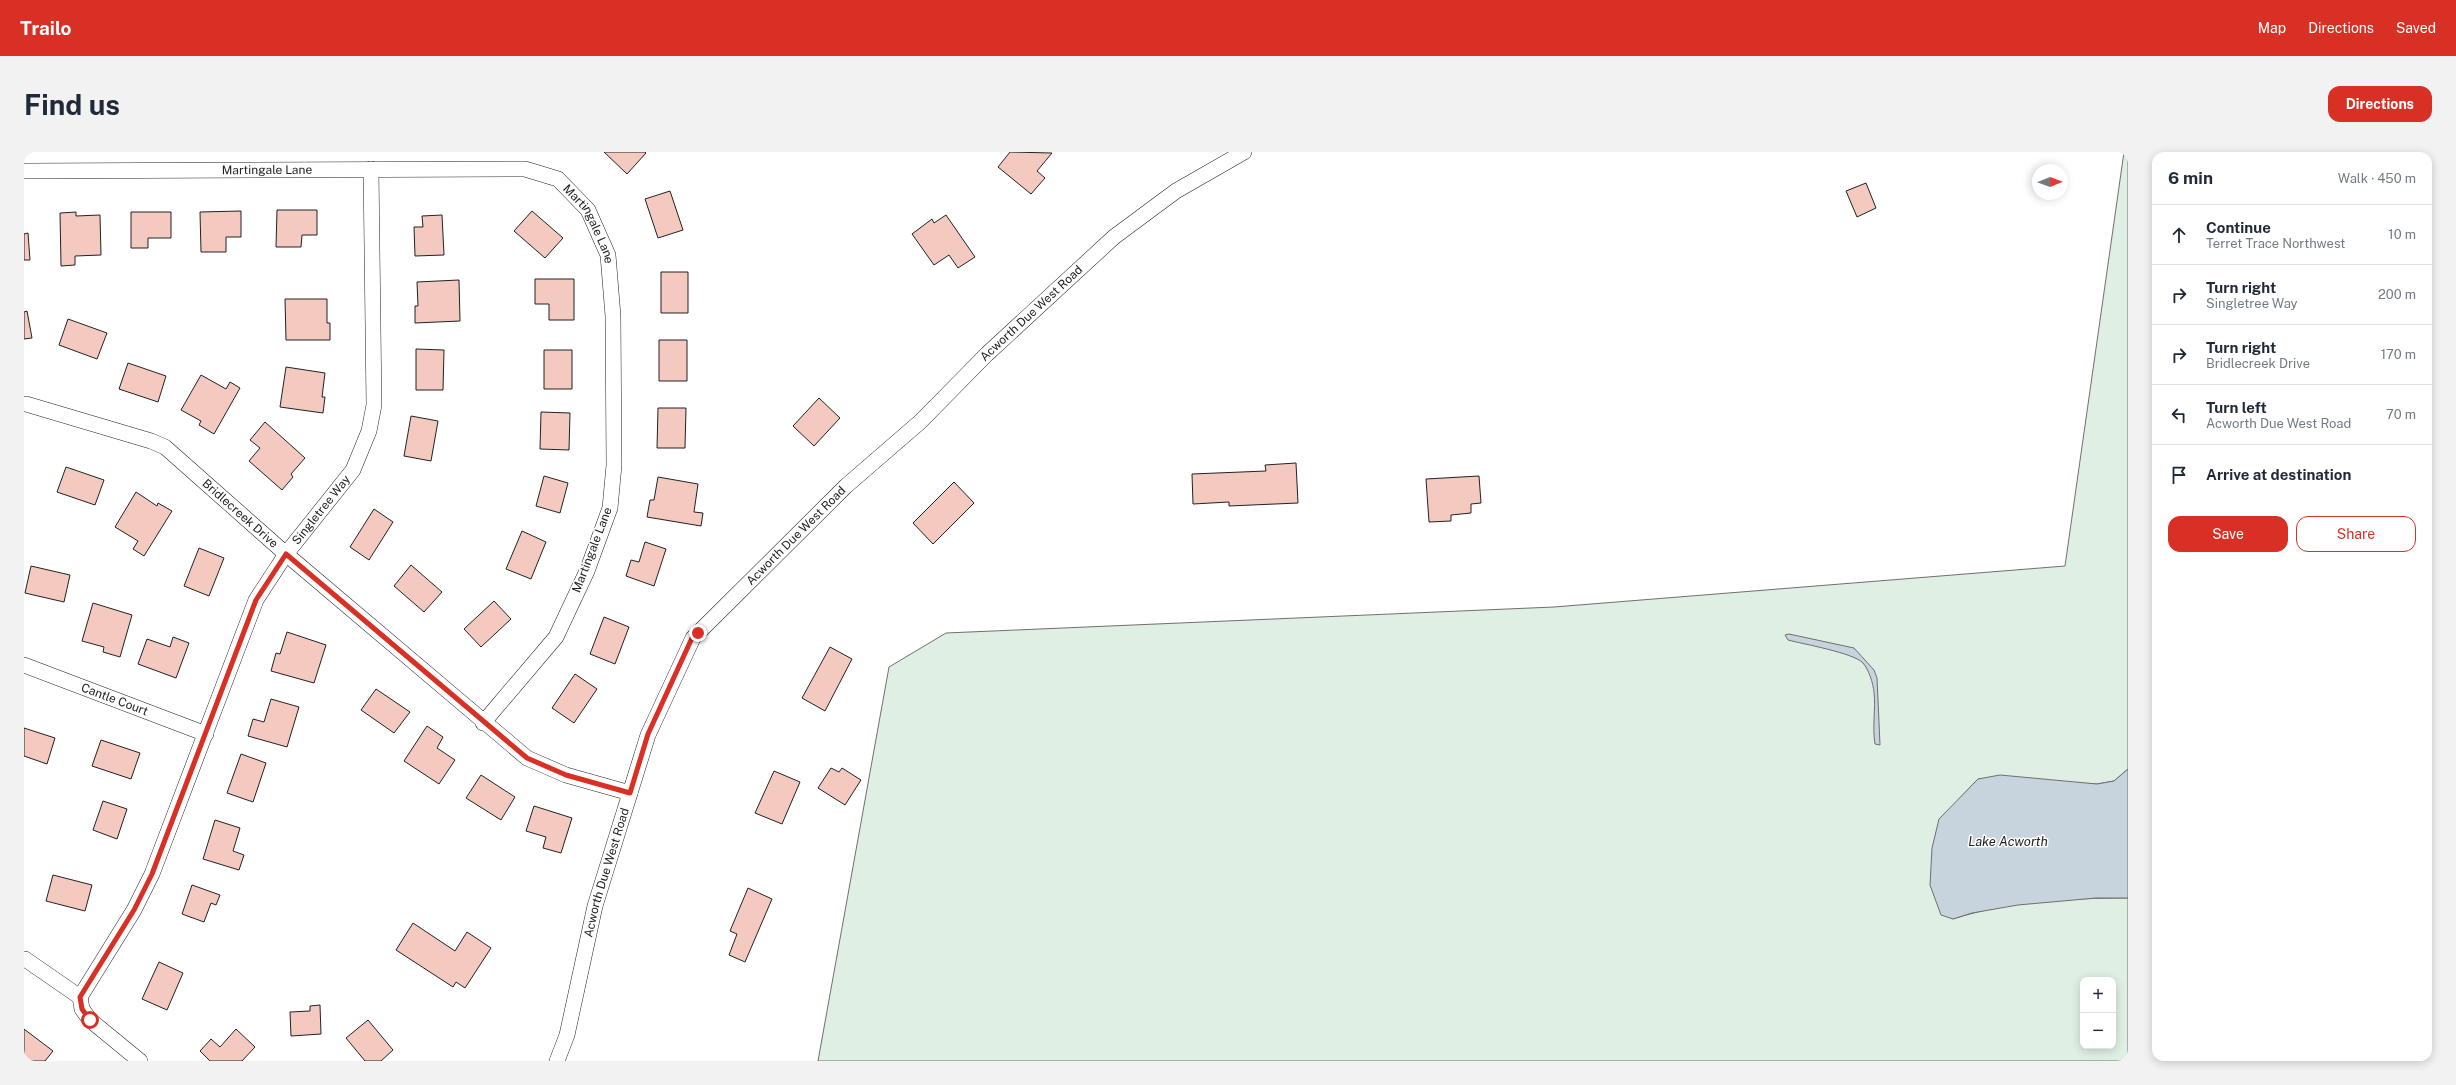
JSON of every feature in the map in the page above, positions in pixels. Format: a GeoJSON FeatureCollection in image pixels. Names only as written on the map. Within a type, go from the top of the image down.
{"type":"FeatureCollection","features":[{"type":"Feature","properties":{"kind":"street","name":"Acworth Due West Road"},"geometry":{"type":"LineString","coordinates":[[557,1061],[567,1036],[595,906],[648,734],[692,638],[846,486],[920,422],[987,354],[1114,237],[1176,191],[1244,152]]}},
{"type":"Feature","properties":{"kind":"street","name":"Singletree Way"},"geometry":{"type":"LineString","coordinates":[[80,997],[134,910],[152,874],[256,600],[286,554],[353,470],[369,431],[374,405],[371,169]]}},
{"type":"Feature","properties":{"kind":"street","name":"Martingale Lane"},"geometry":{"type":"LineString","coordinates":[[24,171],[525,169],[558,179],[588,210],[608,255],[613,316],[614,465],[610,508],[587,571],[556,637],[483,723]]}},
{"type":"Feature","properties":{"kind":"street","name":"Bridlecreek Drive"},"geometry":{"type":"LineString","coordinates":[[26,404],[152,441],[165,447],[286,554],[483,723],[527,758],[566,775],[630,793]]}},
{"type":"Feature","properties":{"kind":"street","name":"Cantle Court"},"geometry":{"type":"LineString","coordinates":[[24,665],[206,734]]}},
{"type":"Feature","properties":{"kind":"street"},"geometry":{"type":"LineString","coordinates":[[25,959],[80,997],[82,1009],[90,1020],[140,1061]]}},
{"type":"Feature","properties":{"kind":"green space"},"geometry":{"type":"Polygon","coordinates":[[[2124,152],[2128,152],[2128,769],[2114,781],[2097,784],[1978,779],[1962,796],[1953,919],[2018,904],[2062,900],[2128,898],[2128,1061],[818,1061],[889,667],[946,633],[1554,607],[2065,566],[2124,152]]]}},
{"type":"Feature","properties":{"kind":"water"},"geometry":{"type":"Polygon","coordinates":[[[1789,634],[1854,648],[1874,670],[1877,678],[1880,745],[1875,744],[1874,737],[1873,685],[1869,673],[1863,663],[1858,659],[1839,652],[1788,640],[1785,635],[1789,634]]]}},
{"type":"Feature","properties":{"kind":"water","name":"Lake Acworth"},"geometry":{"type":"Polygon","coordinates":[[[2128,769],[2128,898],[2096,898],[2018,905],[1972,913],[1953,919],[1941,915],[1930,885],[1932,848],[1939,819],[1978,779],[2000,775],[2097,784],[2114,781],[2128,769]]]}},
{"type":"Feature","properties":{"kind":"building"},"geometry":{"type":"Polygon","coordinates":[[[604,152],[645,152],[646,153],[627,174],[604,152]]]}},
{"type":"Feature","properties":{"kind":"building"},"geometry":{"type":"Polygon","coordinates":[[[1010,152],[1052,153],[1037,171],[1045,178],[1031,194],[998,167],[1010,152]]]}},
{"type":"Feature","properties":{"kind":"building"},"geometry":{"type":"Polygon","coordinates":[[[1866,183],[1876,208],[1857,217],[1846,191],[1866,183]]]}},
{"type":"Feature","properties":{"kind":"building"},"geometry":{"type":"Polygon","coordinates":[[[670,191],[683,230],[658,238],[645,199],[670,191]]]}},
{"type":"Feature","properties":{"kind":"building"},"geometry":{"type":"Polygon","coordinates":[[[277,210],[317,210],[317,235],[302,235],[301,247],[276,247],[277,210]]]}},
{"type":"Feature","properties":{"kind":"building"},"geometry":{"type":"Polygon","coordinates":[[[241,211],[241,237],[226,237],[226,252],[201,252],[200,212],[241,211]]]}},
{"type":"Feature","properties":{"kind":"building"},"geometry":{"type":"Polygon","coordinates":[[[532,211],[563,238],[545,258],[514,231],[532,211]]]}},
{"type":"Feature","properties":{"kind":"building"},"geometry":{"type":"Polygon","coordinates":[[[76,212],[76,216],[100,215],[101,255],[75,256],[75,265],[61,266],[60,213],[76,212]]]}},
{"type":"Feature","properties":{"kind":"building"},"geometry":{"type":"Polygon","coordinates":[[[131,212],[171,212],[171,238],[148,238],[148,248],[131,248],[131,212]]]}},
{"type":"Feature","properties":{"kind":"building"},"geometry":{"type":"Polygon","coordinates":[[[442,215],[444,255],[415,256],[414,227],[423,227],[422,216],[442,215]]]}},
{"type":"Feature","properties":{"kind":"building"},"geometry":{"type":"Polygon","coordinates":[[[946,215],[975,257],[958,268],[949,255],[934,265],[912,234],[932,219],[934,223],[946,215]]]}},
{"type":"Feature","properties":{"kind":"building"},"geometry":{"type":"Polygon","coordinates":[[[28,233],[30,260],[24,260],[24,234],[28,233]]]}},
{"type":"Feature","properties":{"kind":"building"},"geometry":{"type":"Polygon","coordinates":[[[661,272],[688,272],[688,313],[661,313],[661,272]]]}},
{"type":"Feature","properties":{"kind":"building"},"geometry":{"type":"Polygon","coordinates":[[[535,279],[574,279],[574,320],[549,320],[549,304],[535,304],[535,279]]]}},
{"type":"Feature","properties":{"kind":"building"},"geometry":{"type":"Polygon","coordinates":[[[459,280],[460,321],[415,323],[415,306],[418,306],[417,282],[459,280]]]}},
{"type":"Feature","properties":{"kind":"building"},"geometry":{"type":"Polygon","coordinates":[[[285,299],[327,299],[327,323],[330,323],[330,340],[286,340],[285,299]]]}},
{"type":"Feature","properties":{"kind":"building"},"geometry":{"type":"Polygon","coordinates":[[[27,311],[32,338],[24,339],[24,312],[27,311]]]}},
{"type":"Feature","properties":{"kind":"building"},"geometry":{"type":"Polygon","coordinates":[[[68,319],[107,333],[97,359],[59,345],[68,319]]]}},
{"type":"Feature","properties":{"kind":"building"},"geometry":{"type":"Polygon","coordinates":[[[659,340],[687,340],[687,381],[659,381],[659,340]]]}},
{"type":"Feature","properties":{"kind":"building"},"geometry":{"type":"Polygon","coordinates":[[[416,349],[444,350],[443,390],[416,390],[416,349]]]}},
{"type":"Feature","properties":{"kind":"building"},"geometry":{"type":"Polygon","coordinates":[[[544,350],[572,350],[572,389],[544,389],[544,350]]]}},
{"type":"Feature","properties":{"kind":"building"},"geometry":{"type":"Polygon","coordinates":[[[128,363],[166,376],[158,402],[119,389],[128,363]]]}},
{"type":"Feature","properties":{"kind":"building"},"geometry":{"type":"Polygon","coordinates":[[[286,367],[325,373],[322,397],[325,397],[323,413],[280,407],[286,367]]]}},
{"type":"Feature","properties":{"kind":"building"},"geometry":{"type":"Polygon","coordinates":[[[201,375],[226,389],[230,382],[240,388],[214,434],[199,425],[201,421],[181,410],[201,375]]]}},
{"type":"Feature","properties":{"kind":"building"},"geometry":{"type":"Polygon","coordinates":[[[819,398],[840,418],[814,446],[793,426],[819,398]]]}},
{"type":"Feature","properties":{"kind":"building"},"geometry":{"type":"Polygon","coordinates":[[[658,408],[686,408],[685,448],[657,448],[658,408]]]}},
{"type":"Feature","properties":{"kind":"building"},"geometry":{"type":"Polygon","coordinates":[[[541,412],[570,413],[569,450],[540,449],[541,412]]]}},
{"type":"Feature","properties":{"kind":"building"},"geometry":{"type":"Polygon","coordinates":[[[411,416],[438,421],[431,461],[404,456],[411,416]]]}},
{"type":"Feature","properties":{"kind":"building"},"geometry":{"type":"Polygon","coordinates":[[[265,422],[305,458],[291,474],[293,477],[282,490],[249,461],[260,448],[250,440],[265,422]]]}},
{"type":"Feature","properties":{"kind":"building"},"geometry":{"type":"Polygon","coordinates":[[[1296,463],[1298,503],[1229,506],[1229,502],[1193,504],[1192,474],[1266,471],[1265,465],[1296,463]]]}},
{"type":"Feature","properties":{"kind":"building"},"geometry":{"type":"Polygon","coordinates":[[[66,467],[104,480],[95,505],[57,492],[66,467]]]}},
{"type":"Feature","properties":{"kind":"building"},"geometry":{"type":"Polygon","coordinates":[[[544,476],[568,483],[560,513],[536,506],[544,476]]]}},
{"type":"Feature","properties":{"kind":"building"},"geometry":{"type":"Polygon","coordinates":[[[1479,476],[1481,503],[1471,504],[1471,513],[1451,515],[1451,521],[1429,522],[1426,479],[1479,476]]]}},
{"type":"Feature","properties":{"kind":"building"},"geometry":{"type":"Polygon","coordinates":[[[658,477],[698,484],[694,512],[703,513],[701,526],[647,517],[650,500],[654,500],[658,477]]]}},
{"type":"Feature","properties":{"kind":"building"},"geometry":{"type":"Polygon","coordinates":[[[954,482],[974,503],[933,544],[913,523],[954,482]]]}},
{"type":"Feature","properties":{"kind":"building"},"geometry":{"type":"Polygon","coordinates":[[[136,492],[157,506],[158,503],[172,511],[144,556],[133,549],[138,541],[115,527],[136,492]]]}},
{"type":"Feature","properties":{"kind":"building"},"geometry":{"type":"Polygon","coordinates":[[[374,509],[393,522],[369,560],[350,547],[374,509]]]}},
{"type":"Feature","properties":{"kind":"building"},"geometry":{"type":"Polygon","coordinates":[[[522,531],[546,542],[531,579],[506,569],[522,531]]]}},
{"type":"Feature","properties":{"kind":"building"},"geometry":{"type":"Polygon","coordinates":[[[645,542],[666,549],[654,586],[626,576],[631,560],[639,562],[645,542]]]}},
{"type":"Feature","properties":{"kind":"building"},"geometry":{"type":"Polygon","coordinates":[[[199,548],[224,558],[209,596],[184,586],[199,548]]]}},
{"type":"Feature","properties":{"kind":"building"},"geometry":{"type":"Polygon","coordinates":[[[411,565],[442,592],[424,612],[394,586],[411,565]]]}},
{"type":"Feature","properties":{"kind":"building"},"geometry":{"type":"Polygon","coordinates":[[[31,566],[70,575],[64,602],[25,593],[31,566]]]}},
{"type":"Feature","properties":{"kind":"building"},"geometry":{"type":"Polygon","coordinates":[[[494,601],[511,619],[481,647],[464,629],[494,601]]]}},
{"type":"Feature","properties":{"kind":"building"},"geometry":{"type":"Polygon","coordinates":[[[93,603],[132,615],[120,657],[103,652],[104,647],[82,641],[93,603]]]}},
{"type":"Feature","properties":{"kind":"building"},"geometry":{"type":"Polygon","coordinates":[[[604,617],[629,627],[615,664],[590,654],[604,617]]]}},
{"type":"Feature","properties":{"kind":"building"},"geometry":{"type":"Polygon","coordinates":[[[287,632],[326,645],[314,683],[271,671],[276,653],[280,654],[287,632]]]}},
{"type":"Feature","properties":{"kind":"building"},"geometry":{"type":"Polygon","coordinates":[[[173,637],[189,643],[176,678],[138,664],[147,639],[170,647],[173,637]]]}},
{"type":"Feature","properties":{"kind":"building"},"geometry":{"type":"Polygon","coordinates":[[[830,647],[852,659],[825,711],[802,698],[830,647]]]}},
{"type":"Feature","properties":{"kind":"building"},"geometry":{"type":"Polygon","coordinates":[[[575,674],[597,689],[574,723],[552,708],[575,674]]]}},
{"type":"Feature","properties":{"kind":"building"},"geometry":{"type":"Polygon","coordinates":[[[376,689],[410,712],[394,733],[361,710],[376,689]]]}},
{"type":"Feature","properties":{"kind":"building"},"geometry":{"type":"Polygon","coordinates":[[[271,699],[299,707],[287,747],[248,736],[253,719],[264,722],[271,699]]]}},
{"type":"Feature","properties":{"kind":"building"},"geometry":{"type":"Polygon","coordinates":[[[427,726],[443,737],[437,748],[455,760],[439,784],[404,761],[427,726]]]}},
{"type":"Feature","properties":{"kind":"building"},"geometry":{"type":"Polygon","coordinates":[[[24,728],[55,738],[47,764],[24,756],[24,728]]]}},
{"type":"Feature","properties":{"kind":"building"},"geometry":{"type":"Polygon","coordinates":[[[101,740],[140,753],[131,779],[92,766],[101,740]]]}},
{"type":"Feature","properties":{"kind":"building"},"geometry":{"type":"Polygon","coordinates":[[[241,754],[266,763],[253,802],[227,793],[241,754]]]}},
{"type":"Feature","properties":{"kind":"building"},"geometry":{"type":"Polygon","coordinates":[[[831,768],[839,772],[842,768],[861,780],[845,805],[818,788],[831,768]]]}},
{"type":"Feature","properties":{"kind":"building"},"geometry":{"type":"Polygon","coordinates":[[[774,771],[800,782],[782,824],[755,813],[774,771]]]}},
{"type":"Feature","properties":{"kind":"building"},"geometry":{"type":"Polygon","coordinates":[[[481,775],[515,797],[501,820],[466,798],[481,775]]]}},
{"type":"Feature","properties":{"kind":"building"},"geometry":{"type":"Polygon","coordinates":[[[103,801],[127,809],[117,839],[93,830],[103,801]]]}},
{"type":"Feature","properties":{"kind":"building"},"geometry":{"type":"Polygon","coordinates":[[[534,806],[572,818],[561,853],[543,848],[546,837],[526,831],[534,806]]]}},
{"type":"Feature","properties":{"kind":"building"},"geometry":{"type":"Polygon","coordinates":[[[215,820],[240,828],[233,851],[244,855],[239,870],[203,859],[215,820]]]}},
{"type":"Feature","properties":{"kind":"building"},"geometry":{"type":"Polygon","coordinates":[[[53,875],[92,885],[85,911],[46,901],[53,875]]]}},
{"type":"Feature","properties":{"kind":"building"},"geometry":{"type":"Polygon","coordinates":[[[192,885],[220,895],[216,905],[211,903],[204,922],[182,914],[192,885]]]}},
{"type":"Feature","properties":{"kind":"building"},"geometry":{"type":"Polygon","coordinates":[[[748,888],[772,899],[745,962],[729,955],[737,934],[730,931],[748,888]]]}},
{"type":"Feature","properties":{"kind":"building"},"geometry":{"type":"Polygon","coordinates":[[[413,923],[455,951],[467,932],[491,948],[465,988],[456,982],[453,987],[396,950],[413,923]]]}},
{"type":"Feature","properties":{"kind":"building"},"geometry":{"type":"Polygon","coordinates":[[[159,962],[183,973],[167,1010],[142,999],[159,962]]]}},
{"type":"Feature","properties":{"kind":"building"},"geometry":{"type":"Polygon","coordinates":[[[320,1005],[321,1034],[291,1036],[290,1012],[310,1011],[310,1006],[320,1005]]]}},
{"type":"Feature","properties":{"kind":"building"},"geometry":{"type":"Polygon","coordinates":[[[368,1020],[393,1050],[381,1061],[365,1061],[346,1038],[368,1020]]]}},
{"type":"Feature","properties":{"kind":"building"},"geometry":{"type":"Polygon","coordinates":[[[24,1029],[53,1051],[45,1061],[24,1061],[24,1029]]]}},
{"type":"Feature","properties":{"kind":"building"},"geometry":{"type":"Polygon","coordinates":[[[236,1029],[255,1047],[242,1061],[210,1061],[200,1051],[211,1039],[220,1047],[236,1029]]]}},
{"type":"Feature","properties":{"kind":"route"},"geometry":{"type":"LineString","coordinates":[[90,1020],[82,1009],[80,997],[92,980],[134,910],[152,874],[256,600],[286,554],[483,723],[527,758],[566,775],[630,793],[648,734],[692,638],[698,633]]}}]}
